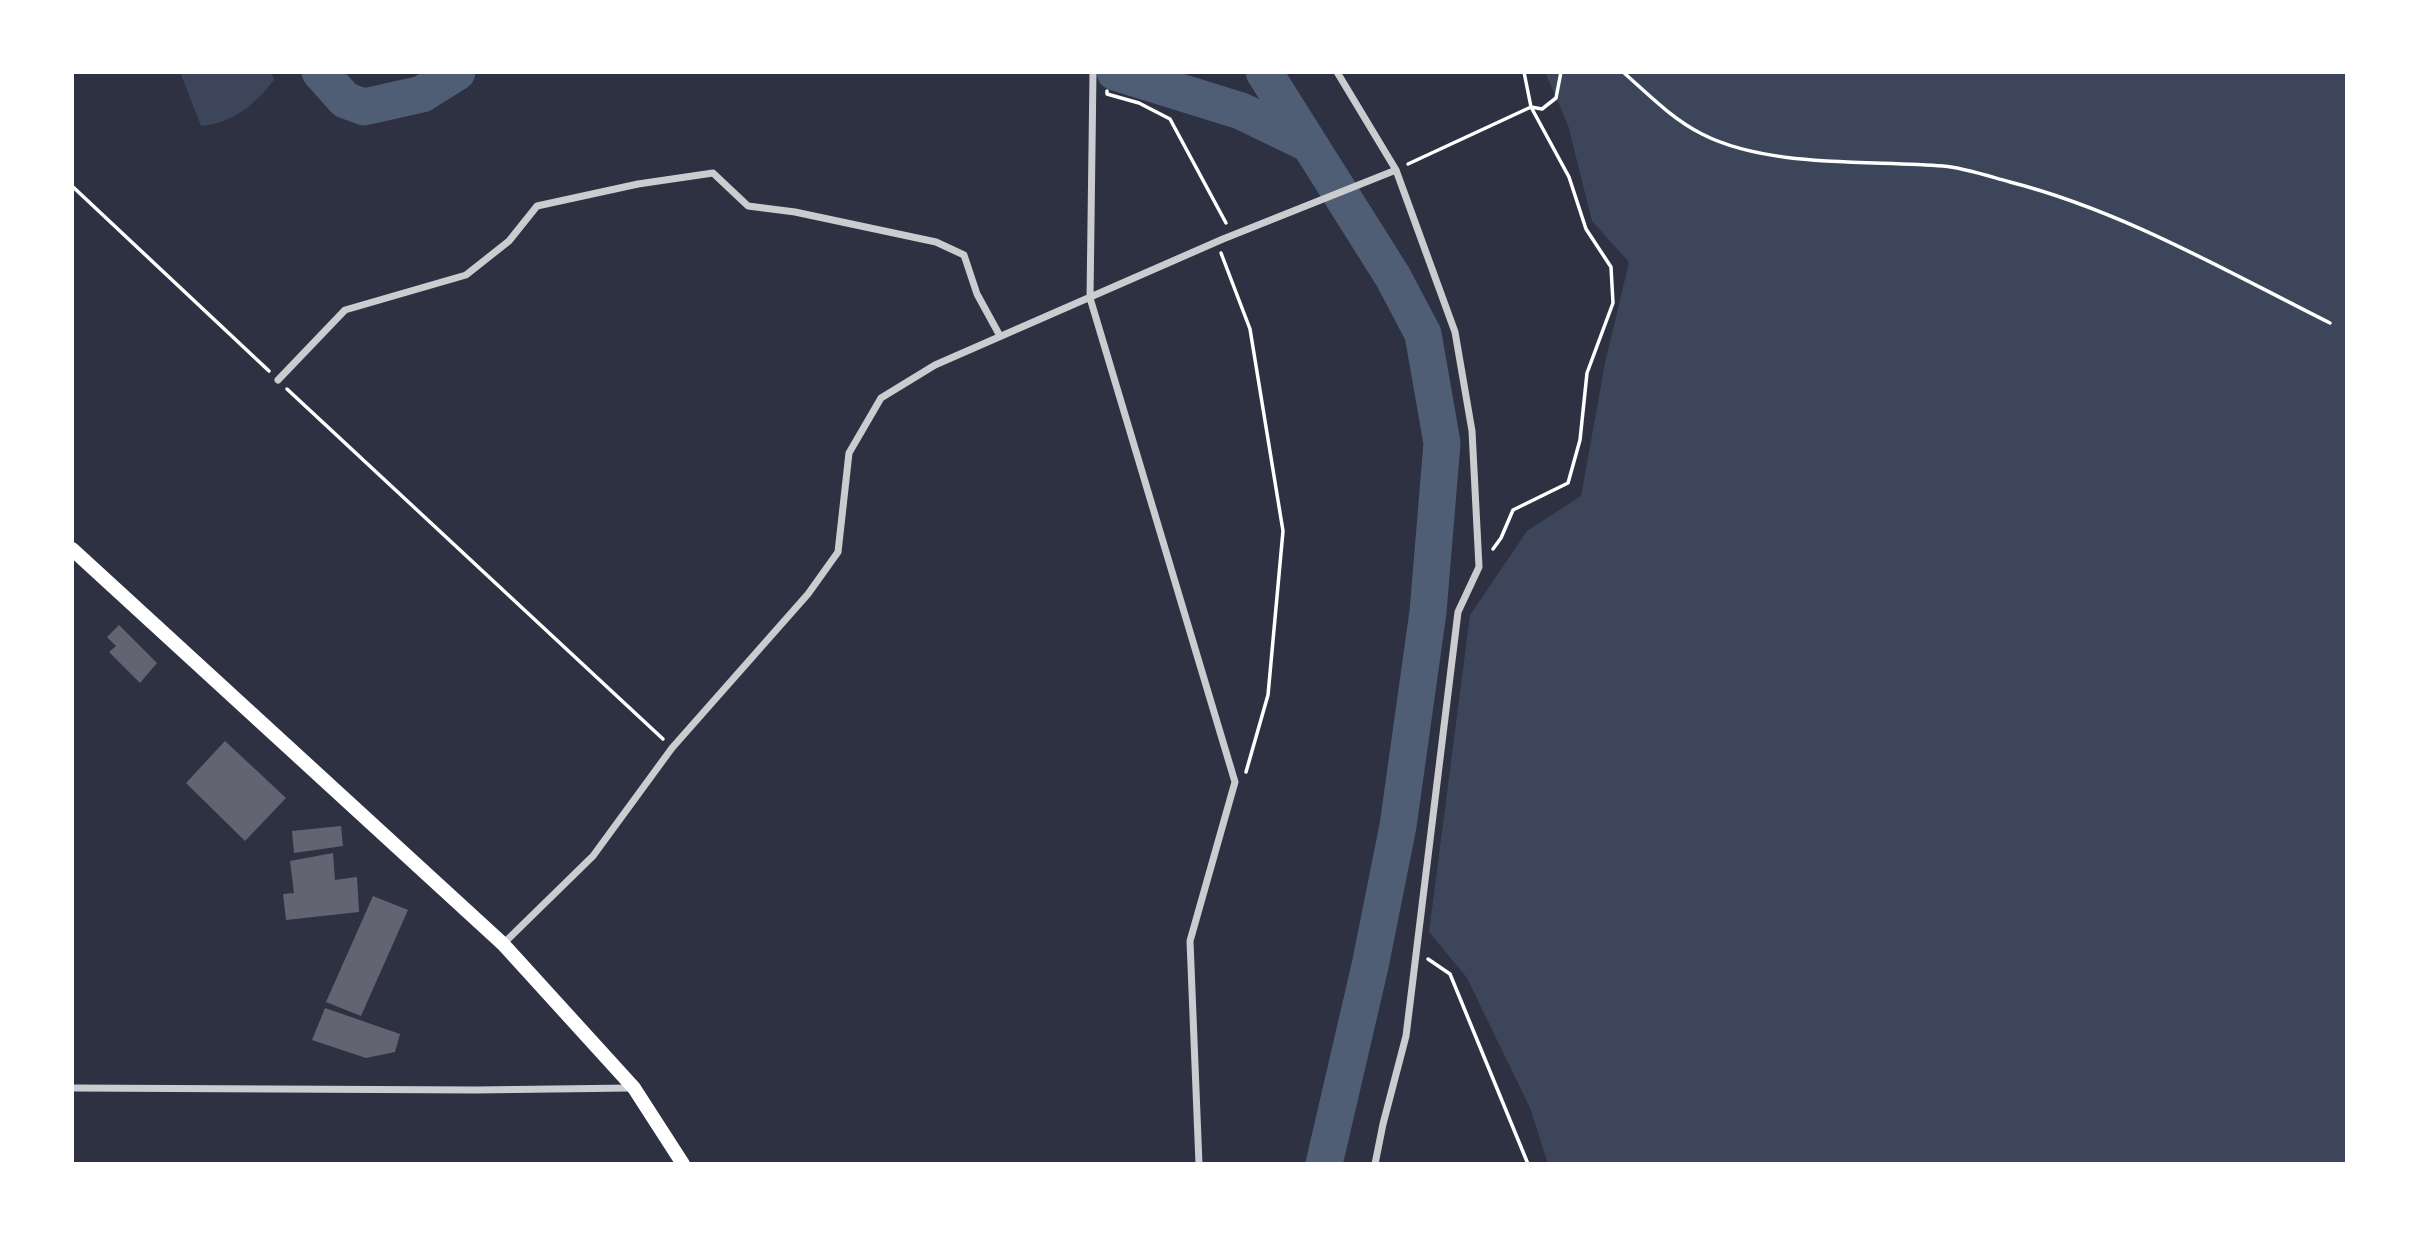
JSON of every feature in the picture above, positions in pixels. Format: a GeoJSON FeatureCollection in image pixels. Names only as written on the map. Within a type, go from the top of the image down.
{"type":"FeatureCollection","features":[{"type":"Feature","properties":{"kind":"main road"},"geometry":{"type":"LineString","coordinates":[[72,549],[503,944],[634,1088],[684,1164]]}},
{"type":"Feature","properties":{"kind":"street"},"geometry":{"type":"LineString","coordinates":[[1093,72],[1090,298],[1234,782],[1190,941],[1199,1164]]}},
{"type":"Feature","properties":{"kind":"street"},"geometry":{"type":"LineString","coordinates":[[1337,72],[1396,170],[1455,332],[1472,431],[1479,567],[1458,612],[1406,1036],[1375,1164]]}},
{"type":"Feature","properties":{"kind":"street"},"geometry":{"type":"LineString","coordinates":[[503,944],[593,856],[672,748],[808,594],[838,552],[849,453],[881,398],[934,365],[1223,239],[1396,170]]}},
{"type":"Feature","properties":{"kind":"street"},"geometry":{"type":"LineString","coordinates":[[278,380],[345,310],[466,275],[509,242],[537,206],[638,184],[713,173],[748,206],[795,212],[936,242],[964,255],[977,294],[1000,336]]}},
{"type":"Feature","properties":{"kind":"street"},"geometry":{"type":"LineString","coordinates":[[72,1088],[634,1088]]}},
{"type":"Feature","properties":{"kind":"path"},"geometry":{"type":"LineString","coordinates":[[1479,567],[1501,538],[1513,510],[1568,483],[1580,440],[1587,373],[1613,303],[1612,267],[1586,229],[1569,177],[1531,107],[1524,72]]}},
{"type":"Feature","properties":{"kind":"path"},"geometry":{"type":"LineString","coordinates":[[1396,170],[1531,107],[1542,109],[1556,97],[1561,72]]}},
{"type":"Feature","properties":{"kind":"path"},"geometry":{"type":"LineString","coordinates":[[1623,72],[1678,120],[1704,135],[1743,149],[1775,156],[1944,166],[2013,182],[2125,221],[2330,323]]}},
{"type":"Feature","properties":{"kind":"path"},"geometry":{"type":"LineString","coordinates":[[1107,83],[1107,94],[1139,103],[1170,120],[1228,226],[1220,250],[1250,329],[1283,531],[1268,695],[1246,774]]}},
{"type":"Feature","properties":{"kind":"path"},"geometry":{"type":"LineString","coordinates":[[72,186],[672,748]]}},
{"type":"Feature","properties":{"kind":"path"},"geometry":{"type":"LineString","coordinates":[[1417,951],[1450,974],[1528,1164]]}},
{"type":"Feature","properties":{"kind":"shaded area"},"geometry":{"type":"Polygon","coordinates":[[[180,72],[271,72],[274,80],[243,111],[224,121],[201,126],[180,72]]]}},
{"type":"Feature","properties":{"kind":"shaded area"},"geometry":{"type":"Polygon","coordinates":[[[1545,72],[2347,72],[2347,1164],[1548,1164],[1530,1108],[1467,978],[1429,932],[1470,615],[1527,531],[1581,496],[1605,363],[1629,262],[1592,221],[1568,125],[1545,72]]]}},
{"type":"Feature","properties":{"kind":"building"},"geometry":{"type":"Polygon","coordinates":[[[119,625],[157,663],[140,683],[109,652],[116,646],[107,637],[119,625]]]}},
{"type":"Feature","properties":{"kind":"building"},"geometry":{"type":"Polygon","coordinates":[[[225,741],[286,798],[245,841],[186,783],[225,741]]]}},
{"type":"Feature","properties":{"kind":"building"},"geometry":{"type":"Polygon","coordinates":[[[341,826],[343,846],[294,853],[292,831],[341,826]]]}},
{"type":"Feature","properties":{"kind":"building"},"geometry":{"type":"Polygon","coordinates":[[[333,853],[335,880],[357,877],[359,912],[286,920],[283,894],[294,893],[290,861],[333,853]]]}},
{"type":"Feature","properties":{"kind":"building"},"geometry":{"type":"Polygon","coordinates":[[[373,896],[408,910],[361,1016],[326,1002],[373,896]]]}},
{"type":"Feature","properties":{"kind":"building"},"geometry":{"type":"Polygon","coordinates":[[[325,1008],[400,1034],[395,1052],[366,1058],[312,1040],[325,1008]]]}},
{"type":"Feature","properties":{"kind":"waterway"},"geometry":{"type":"LineString","coordinates":[[320,72],[345,100],[364,107],[422,94],[457,72]]}},
{"type":"Feature","properties":{"kind":"waterway"},"geometry":{"type":"LineString","coordinates":[[1115,72],[1241,111],[1309,144]]}},
{"type":"Feature","properties":{"kind":"waterway"},"geometry":{"type":"LineString","coordinates":[[1264,72],[1393,277],[1423,334],[1442,443],[1428,612],[1398,826],[1370,966],[1324,1164]]}}]}
